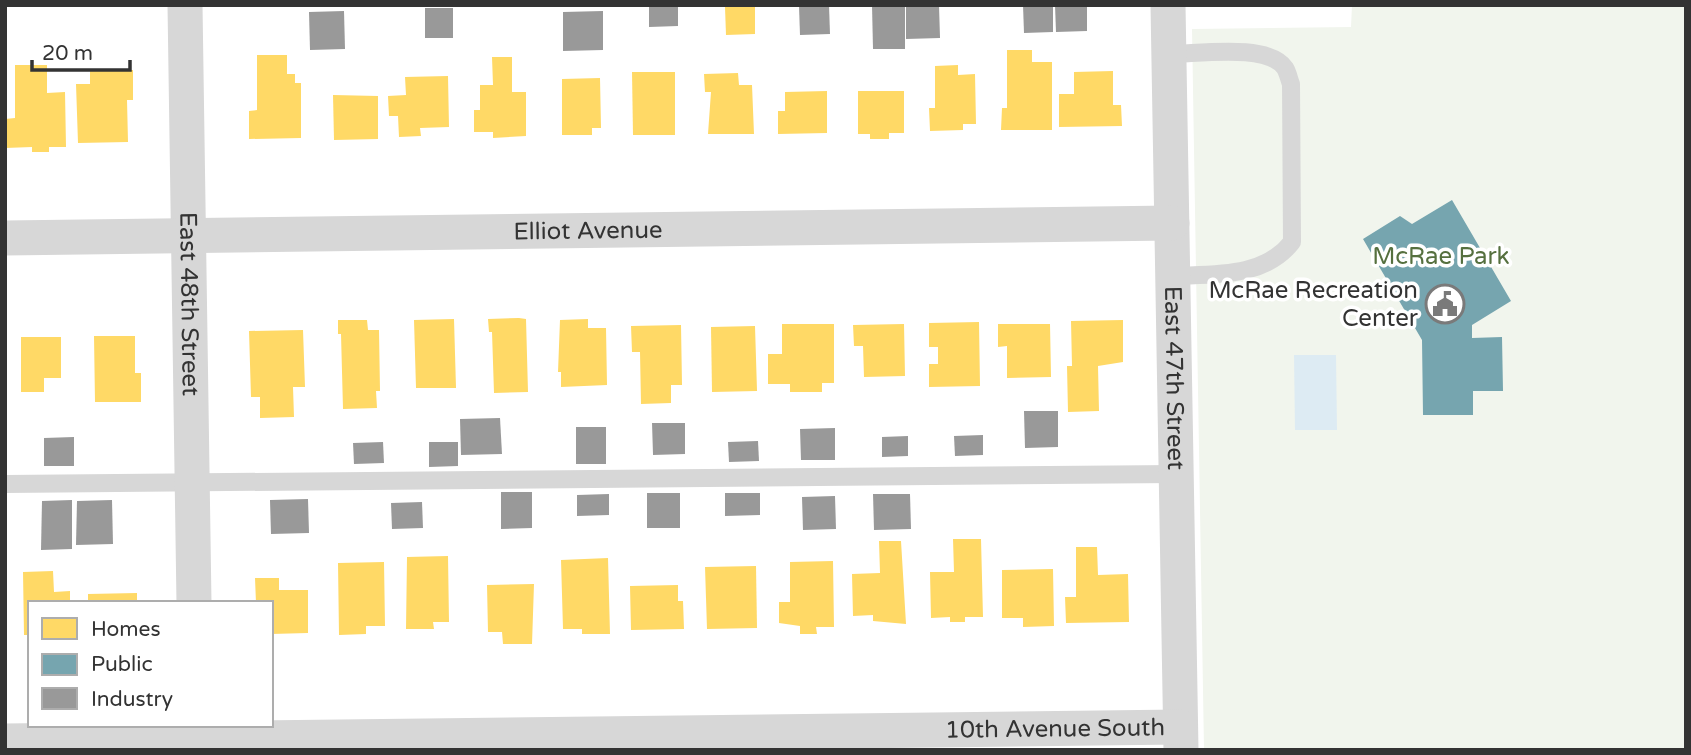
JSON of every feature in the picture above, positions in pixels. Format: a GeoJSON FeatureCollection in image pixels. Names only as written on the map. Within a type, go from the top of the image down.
{"type":"FeatureCollection","features":[{"type":"Feature","properties":{"kind":"street","name":"East 48th Street"},"geometry":{"type":"LineString","coordinates":[[185,5],[194,601]]}},
{"type":"Feature","properties":{"kind":"street","name":"East 47th Street"},"geometry":{"type":"LineString","coordinates":[[1168,5],[1181,738]]}},
{"type":"Feature","properties":{"kind":"street","name":"Elliot Avenue"},"geometry":{"type":"LineString","coordinates":[[5,238],[1172,223]]}},
{"type":"Feature","properties":{"kind":"street","name":"10th Avenue South"},"geometry":{"type":"LineString","coordinates":[[5,741],[197,738],[1181,738]]}},
{"type":"Feature","properties":{"kind":"lane"},"geometry":{"type":"LineString","coordinates":[[1170,54],[1259,52],[1275,59],[1285,68],[1291,84],[1292,242],[1283,254],[1268,264],[1250,270],[1172,276]]}},
{"type":"Feature","properties":{"kind":"lane"},"geometry":{"type":"LineString","coordinates":[[5,484],[1177,474]]}},
{"type":"Feature","properties":{"kind":"green space","name":"McRae Park"},"geometry":{"type":"Polygon","coordinates":[[[1352,5],[1686,5],[1686,750],[1204,750],[1192,29],[1351,27],[1352,5]]]}},
{"type":"Feature","properties":{"kind":"shaded area"},"geometry":{"type":"Polygon","coordinates":[[[1294,355],[1336,355],[1337,430],[1295,430],[1294,355]]]}},
{"type":"Feature","properties":{"kind":"building: Homes"},"geometry":{"type":"Polygon","coordinates":[[[755,6],[755,34],[726,35],[725,7],[755,6]]]}},
{"type":"Feature","properties":{"kind":"building: Homes"},"geometry":{"type":"Polygon","coordinates":[[[1007,50],[1032,50],[1032,62],[1052,62],[1052,130],[1001,130],[1002,108],[1007,108],[1007,50]]]}},
{"type":"Feature","properties":{"kind":"building: Homes"},"geometry":{"type":"Polygon","coordinates":[[[257,55],[287,55],[287,74],[295,74],[295,83],[301,83],[301,138],[249,139],[249,111],[257,110],[257,55]]]}},
{"type":"Feature","properties":{"kind":"building: Homes"},"geometry":{"type":"Polygon","coordinates":[[[492,57],[512,57],[512,92],[526,92],[526,136],[493,138],[493,132],[474,132],[474,110],[480,110],[480,85],[493,85],[492,57]]]}},
{"type":"Feature","properties":{"kind":"building: Homes"},"geometry":{"type":"Polygon","coordinates":[[[15,65],[47,65],[47,93],[65,92],[66,147],[49,147],[49,152],[32,152],[32,147],[5,148],[5,119],[15,118],[15,65]]]}},
{"type":"Feature","properties":{"kind":"building: Homes"},"geometry":{"type":"Polygon","coordinates":[[[958,65],[958,75],[975,74],[976,124],[963,124],[963,130],[930,131],[929,108],[935,108],[935,66],[958,65]]]}},
{"type":"Feature","properties":{"kind":"building: Homes"},"geometry":{"type":"Polygon","coordinates":[[[133,70],[133,100],[127,100],[128,142],[78,143],[76,84],[90,84],[90,71],[133,70]]]}},
{"type":"Feature","properties":{"kind":"building: Homes"},"geometry":{"type":"Polygon","coordinates":[[[1113,71],[1113,105],[1121,105],[1122,126],[1059,127],[1059,94],[1074,94],[1074,72],[1113,71]]]}},
{"type":"Feature","properties":{"kind":"building: Homes"},"geometry":{"type":"Polygon","coordinates":[[[632,72],[675,72],[675,135],[633,135],[632,72]]]}},
{"type":"Feature","properties":{"kind":"building: Homes"},"geometry":{"type":"Polygon","coordinates":[[[738,73],[739,85],[752,85],[754,134],[708,134],[711,92],[705,92],[704,74],[738,73]]]}},
{"type":"Feature","properties":{"kind":"building: Homes"},"geometry":{"type":"Polygon","coordinates":[[[448,76],[449,127],[420,128],[421,136],[399,137],[398,116],[389,116],[388,96],[406,95],[405,77],[448,76]]]}},
{"type":"Feature","properties":{"kind":"building: Homes"},"geometry":{"type":"Polygon","coordinates":[[[600,78],[601,128],[592,128],[592,135],[562,135],[562,79],[600,78]]]}},
{"type":"Feature","properties":{"kind":"building: Homes"},"geometry":{"type":"Polygon","coordinates":[[[827,91],[827,133],[778,134],[778,111],[785,111],[785,92],[827,91]]]}},
{"type":"Feature","properties":{"kind":"building: Homes"},"geometry":{"type":"Polygon","coordinates":[[[858,91],[904,91],[904,133],[889,133],[889,139],[870,139],[870,134],[858,134],[858,91]]]}},
{"type":"Feature","properties":{"kind":"building: Homes"},"geometry":{"type":"Polygon","coordinates":[[[333,95],[378,96],[378,139],[334,140],[333,95]]]}},
{"type":"Feature","properties":{"kind":"building: Homes"},"geometry":{"type":"Polygon","coordinates":[[[454,319],[456,388],[416,388],[414,320],[454,319]]]}},
{"type":"Feature","properties":{"kind":"building: Homes"},"geometry":{"type":"Polygon","coordinates":[[[488,319],[526,319],[528,392],[494,393],[492,332],[489,332],[488,319]]]}},
{"type":"Feature","properties":{"kind":"building: Homes"},"geometry":{"type":"Polygon","coordinates":[[[588,319],[588,328],[606,328],[607,385],[561,387],[561,372],[558,372],[560,320],[588,319]]]}},
{"type":"Feature","properties":{"kind":"building: Homes"},"geometry":{"type":"Polygon","coordinates":[[[338,320],[367,320],[368,330],[379,330],[380,391],[376,391],[377,408],[343,409],[341,334],[338,334],[338,320]]]}},
{"type":"Feature","properties":{"kind":"building: Homes"},"geometry":{"type":"Polygon","coordinates":[[[1123,320],[1123,362],[1098,366],[1099,411],[1068,412],[1067,366],[1072,366],[1071,321],[1123,320]]]}},
{"type":"Feature","properties":{"kind":"building: Homes"},"geometry":{"type":"Polygon","coordinates":[[[979,322],[980,386],[929,387],[929,364],[938,364],[938,347],[929,347],[929,323],[979,322]]]}},
{"type":"Feature","properties":{"kind":"building: Homes"},"geometry":{"type":"Polygon","coordinates":[[[782,324],[834,324],[834,383],[822,383],[822,392],[790,392],[790,384],[768,384],[768,354],[782,354],[782,324]]]}},
{"type":"Feature","properties":{"kind":"building: Homes"},"geometry":{"type":"Polygon","coordinates":[[[904,324],[905,376],[864,377],[863,346],[854,346],[853,325],[904,324]]]}},
{"type":"Feature","properties":{"kind":"building: Homes"},"geometry":{"type":"Polygon","coordinates":[[[998,324],[1050,324],[1051,377],[1007,378],[1007,346],[998,347],[998,324]]]}},
{"type":"Feature","properties":{"kind":"building: Homes"},"geometry":{"type":"Polygon","coordinates":[[[681,325],[682,385],[671,385],[671,403],[641,404],[640,352],[632,352],[631,326],[681,325]]]}},
{"type":"Feature","properties":{"kind":"building: Homes"},"geometry":{"type":"Polygon","coordinates":[[[755,326],[757,391],[712,392],[711,327],[755,326]]]}},
{"type":"Feature","properties":{"kind":"building: Homes"},"geometry":{"type":"Polygon","coordinates":[[[303,330],[305,387],[293,387],[294,417],[260,418],[260,397],[251,397],[249,331],[303,330]]]}},
{"type":"Feature","properties":{"kind":"building: Homes"},"geometry":{"type":"Polygon","coordinates":[[[94,336],[135,336],[135,373],[141,373],[141,402],[95,402],[94,336]]]}},
{"type":"Feature","properties":{"kind":"building: Homes"},"geometry":{"type":"Polygon","coordinates":[[[21,337],[61,337],[61,378],[44,378],[44,392],[21,392],[21,337]]]}},
{"type":"Feature","properties":{"kind":"building: Homes"},"geometry":{"type":"Polygon","coordinates":[[[953,539],[981,539],[983,617],[965,617],[965,622],[950,622],[950,617],[931,618],[930,572],[954,572],[953,539]]]}},
{"type":"Feature","properties":{"kind":"building: Homes"},"geometry":{"type":"Polygon","coordinates":[[[879,541],[901,541],[906,624],[873,621],[873,615],[853,616],[852,574],[880,573],[879,541]]]}},
{"type":"Feature","properties":{"kind":"building: Homes"},"geometry":{"type":"Polygon","coordinates":[[[1076,547],[1097,547],[1098,575],[1128,574],[1129,622],[1066,623],[1065,597],[1076,597],[1076,547]]]}},
{"type":"Feature","properties":{"kind":"building: Homes"},"geometry":{"type":"Polygon","coordinates":[[[448,556],[449,622],[433,622],[434,629],[406,629],[407,557],[448,556]]]}},
{"type":"Feature","properties":{"kind":"building: Homes"},"geometry":{"type":"Polygon","coordinates":[[[608,558],[610,634],[582,634],[582,629],[563,629],[561,560],[608,558]]]}},
{"type":"Feature","properties":{"kind":"building: Homes"},"geometry":{"type":"Polygon","coordinates":[[[833,561],[834,627],[816,627],[817,634],[800,634],[800,626],[779,623],[779,602],[790,602],[790,562],[833,561]]]}},
{"type":"Feature","properties":{"kind":"building: Homes"},"geometry":{"type":"Polygon","coordinates":[[[384,562],[385,626],[366,626],[366,634],[339,635],[338,563],[384,562]]]}},
{"type":"Feature","properties":{"kind":"building: Homes"},"geometry":{"type":"Polygon","coordinates":[[[756,566],[757,628],[707,629],[705,567],[756,566]]]}},
{"type":"Feature","properties":{"kind":"building: Homes"},"geometry":{"type":"Polygon","coordinates":[[[1053,569],[1054,626],[1023,627],[1023,618],[1002,618],[1002,570],[1053,569]]]}},
{"type":"Feature","properties":{"kind":"building: Homes"},"geometry":{"type":"Polygon","coordinates":[[[53,571],[54,592],[70,591],[70,601],[28,601],[28,635],[24,635],[23,572],[53,571]]]}},
{"type":"Feature","properties":{"kind":"building: Homes"},"geometry":{"type":"Polygon","coordinates":[[[255,578],[279,578],[279,590],[308,590],[308,633],[273,634],[273,601],[256,601],[255,578]]]}},
{"type":"Feature","properties":{"kind":"building: Homes"},"geometry":{"type":"Polygon","coordinates":[[[534,584],[532,644],[503,644],[502,632],[488,632],[487,585],[534,584]]]}},
{"type":"Feature","properties":{"kind":"building: Homes"},"geometry":{"type":"Polygon","coordinates":[[[678,585],[678,601],[683,601],[684,629],[631,630],[630,586],[678,585]]]}},
{"type":"Feature","properties":{"kind":"building: Homes"},"geometry":{"type":"Polygon","coordinates":[[[137,593],[137,601],[88,601],[88,594],[137,593]]]}},
{"type":"Feature","properties":{"kind":"building: Public","name":"McRae Recreation Center"},"geometry":{"type":"Polygon","coordinates":[[[1452,200],[1511,301],[1472,325],[1472,338],[1502,337],[1503,391],[1473,391],[1473,415],[1423,415],[1422,340],[1363,239],[1400,216],[1412,224],[1452,200]]]}},
{"type":"Feature","properties":{"kind":"building: Industry"},"geometry":{"type":"Polygon","coordinates":[[[829,5],[830,34],[800,35],[799,6],[829,5]]]}},
{"type":"Feature","properties":{"kind":"building: Industry"},"geometry":{"type":"Polygon","coordinates":[[[872,5],[905,5],[905,49],[873,49],[872,5]]]}},
{"type":"Feature","properties":{"kind":"building: Industry"},"geometry":{"type":"Polygon","coordinates":[[[906,5],[939,5],[940,38],[906,39],[906,5]]]}},
{"type":"Feature","properties":{"kind":"building: Industry"},"geometry":{"type":"Polygon","coordinates":[[[1023,5],[1053,5],[1053,32],[1024,33],[1023,5]]]}},
{"type":"Feature","properties":{"kind":"building: Industry"},"geometry":{"type":"Polygon","coordinates":[[[1055,5],[1087,5],[1087,31],[1056,32],[1055,5]]]}},
{"type":"Feature","properties":{"kind":"building: Industry"},"geometry":{"type":"Polygon","coordinates":[[[649,7],[678,7],[678,26],[649,27],[649,7]]]}},
{"type":"Feature","properties":{"kind":"building: Industry"},"geometry":{"type":"Polygon","coordinates":[[[425,8],[453,8],[453,38],[425,38],[425,8]]]}},
{"type":"Feature","properties":{"kind":"building: Industry"},"geometry":{"type":"Polygon","coordinates":[[[344,11],[345,49],[310,50],[309,12],[344,11]]]}},
{"type":"Feature","properties":{"kind":"building: Industry"},"geometry":{"type":"Polygon","coordinates":[[[603,11],[603,50],[563,51],[563,12],[603,11]]]}},
{"type":"Feature","properties":{"kind":"building: Industry"},"geometry":{"type":"Polygon","coordinates":[[[1024,411],[1058,411],[1058,447],[1025,448],[1024,411]]]}},
{"type":"Feature","properties":{"kind":"building: Industry"},"geometry":{"type":"Polygon","coordinates":[[[500,418],[502,454],[461,455],[460,419],[500,418]]]}},
{"type":"Feature","properties":{"kind":"building: Industry"},"geometry":{"type":"Polygon","coordinates":[[[652,423],[685,423],[685,454],[653,455],[652,423]]]}},
{"type":"Feature","properties":{"kind":"building: Industry"},"geometry":{"type":"Polygon","coordinates":[[[576,427],[606,427],[606,464],[576,464],[576,427]]]}},
{"type":"Feature","properties":{"kind":"building: Industry"},"geometry":{"type":"Polygon","coordinates":[[[835,428],[835,460],[801,460],[800,429],[835,428]]]}},
{"type":"Feature","properties":{"kind":"building: Industry"},"geometry":{"type":"Polygon","coordinates":[[[983,435],[983,455],[955,456],[954,436],[983,435]]]}},
{"type":"Feature","properties":{"kind":"building: Industry"},"geometry":{"type":"Polygon","coordinates":[[[908,436],[908,456],[882,457],[882,437],[908,436]]]}},
{"type":"Feature","properties":{"kind":"building: Industry"},"geometry":{"type":"Polygon","coordinates":[[[74,437],[74,466],[44,466],[44,438],[74,437]]]}},
{"type":"Feature","properties":{"kind":"building: Industry"},"geometry":{"type":"Polygon","coordinates":[[[758,441],[759,461],[729,462],[728,442],[758,441]]]}},
{"type":"Feature","properties":{"kind":"building: Industry"},"geometry":{"type":"Polygon","coordinates":[[[383,442],[384,463],[354,464],[353,443],[383,442]]]}},
{"type":"Feature","properties":{"kind":"building: Industry"},"geometry":{"type":"Polygon","coordinates":[[[429,442],[458,442],[458,466],[429,467],[429,442]]]}},
{"type":"Feature","properties":{"kind":"building: Industry"},"geometry":{"type":"Polygon","coordinates":[[[501,492],[532,492],[532,528],[501,529],[501,492]]]}},
{"type":"Feature","properties":{"kind":"building: Industry"},"geometry":{"type":"Polygon","coordinates":[[[647,493],[680,493],[680,528],[647,528],[647,493]]]}},
{"type":"Feature","properties":{"kind":"building: Industry"},"geometry":{"type":"Polygon","coordinates":[[[725,493],[760,493],[760,515],[725,516],[725,493]]]}},
{"type":"Feature","properties":{"kind":"building: Industry"},"geometry":{"type":"Polygon","coordinates":[[[609,494],[609,515],[577,516],[577,495],[609,494]]]}},
{"type":"Feature","properties":{"kind":"building: Industry"},"geometry":{"type":"Polygon","coordinates":[[[873,494],[910,494],[911,529],[874,530],[873,494]]]}},
{"type":"Feature","properties":{"kind":"building: Industry"},"geometry":{"type":"Polygon","coordinates":[[[835,496],[836,529],[803,530],[802,497],[835,496]]]}},
{"type":"Feature","properties":{"kind":"building: Industry"},"geometry":{"type":"Polygon","coordinates":[[[308,499],[309,533],[271,534],[270,500],[308,499]]]}},
{"type":"Feature","properties":{"kind":"building: Industry"},"geometry":{"type":"Polygon","coordinates":[[[72,500],[72,549],[41,550],[42,501],[72,500]]]}},
{"type":"Feature","properties":{"kind":"building: Industry"},"geometry":{"type":"Polygon","coordinates":[[[112,500],[113,544],[76,545],[77,501],[112,500]]]}},
{"type":"Feature","properties":{"kind":"building: Industry"},"geometry":{"type":"Polygon","coordinates":[[[422,502],[423,528],[392,529],[391,503],[422,502]]]}},
{"type":"Feature","properties":{"kind":"place","name":"McRae Recreation Center"},"geometry":{"type":"Point","coordinates":[1445,304]}}]}
